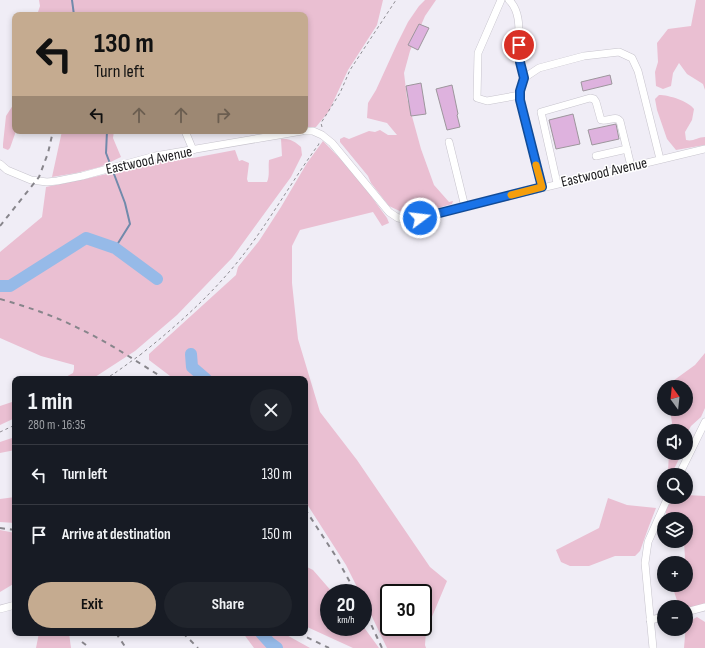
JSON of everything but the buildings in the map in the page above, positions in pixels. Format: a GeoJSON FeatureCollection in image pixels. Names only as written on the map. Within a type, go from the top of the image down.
{"type":"FeatureCollection","features":[{"type":"Feature","properties":{"kind":"street"},"geometry":{"type":"LineString","coordinates":[[501,0],[478,53],[477,98],[487,101],[520,95]]}},
{"type":"Feature","properties":{"kind":"street"},"geometry":{"type":"LineString","coordinates":[[509,0],[518,12],[520,62],[524,78]]}},
{"type":"Feature","properties":{"kind":"street"},"geometry":{"type":"LineString","coordinates":[[542,187],[520,95],[521,83],[524,78],[539,68],[584,56],[619,52],[632,58],[640,78],[660,159]]}},
{"type":"Feature","properties":{"kind":"street"},"geometry":{"type":"LineString","coordinates":[[557,184],[541,112],[590,98],[594,99],[596,102],[601,120],[604,121],[615,118],[620,121],[631,166]]}},
{"type":"Feature","properties":{"kind":"street","name":"Eastwood Avenue"},"geometry":{"type":"LineString","coordinates":[[308,130],[313,130],[319,133],[332,143],[386,208],[395,216],[409,220],[705,149]]}},
{"type":"Feature","properties":{"kind":"street"},"geometry":{"type":"LineString","coordinates":[[186,134],[193,150]]}},
{"type":"Feature","properties":{"kind":"street","name":"Eastwood Avenue"},"geometry":{"type":"LineString","coordinates":[[0,164],[7,170],[21,177],[37,181],[57,181],[156,156],[285,134]]}},
{"type":"Feature","properties":{"kind":"street"},"geometry":{"type":"LineString","coordinates":[[449,142],[465,207]]}},
{"type":"Feature","properties":{"kind":"street"},"geometry":{"type":"LineString","coordinates":[[596,156],[627,149]]}},
{"type":"Feature","properties":{"kind":"street"},"geometry":{"type":"LineString","coordinates":[[682,468],[705,422]]}},
{"type":"Feature","properties":{"kind":"street"},"geometry":{"type":"LineString","coordinates":[[653,648],[645,569],[647,547],[652,530],[665,504]]}},
{"type":"Feature","properties":{"kind":"street"},"geometry":{"type":"LineString","coordinates":[[0,609],[12,606]]}},
{"type":"Feature","properties":{"kind":"street"},"geometry":{"type":"LineString","coordinates":[[693,610],[705,607]]}},
{"type":"Feature","properties":{"kind":"street"},"geometry":{"type":"LineString","coordinates":[[650,620],[657,618]]}},
{"type":"Feature","properties":{"kind":"path"},"geometry":{"type":"LineString","coordinates":[[110,376],[140,355],[193,310],[235,266],[316,148],[319,142],[316,139],[322,128],[321,123],[340,93],[350,70],[396,0]]}},
{"type":"Feature","properties":{"kind":"path"},"geometry":{"type":"LineString","coordinates":[[0,432],[12,427]]}},
{"type":"Feature","properties":{"kind":"shaded area"},"geometry":{"type":"Polygon","coordinates":[[[39,0],[383,0],[377,25],[348,70],[329,111],[316,127],[308,127],[308,12],[38,12],[40,6],[39,0]]]}},
{"type":"Feature","properties":{"kind":"shaded area"},"geometry":{"type":"Polygon","coordinates":[[[425,0],[436,0],[425,16],[410,51],[404,73],[407,98],[421,149],[434,185],[449,202],[453,201],[452,204],[417,214],[406,214],[389,206],[371,183],[368,176],[340,142],[340,139],[344,137],[349,139],[369,131],[375,132],[380,130],[388,135],[397,135],[387,123],[367,118],[368,103],[376,90],[408,22],[425,0]]]}},
{"type":"Feature","properties":{"kind":"shaded area"},"geometry":{"type":"Polygon","coordinates":[[[696,0],[705,0],[705,90],[703,84],[687,74],[679,63],[673,73],[671,86],[663,89],[656,86],[655,72],[658,62],[657,43],[668,29],[691,26],[696,0]]]}},
{"type":"Feature","properties":{"kind":"shaded area"},"geometry":{"type":"Polygon","coordinates":[[[659,95],[678,99],[687,103],[694,109],[692,120],[685,132],[686,140],[705,137],[705,145],[676,150],[667,139],[657,110],[655,99],[659,95]]]}},
{"type":"Feature","properties":{"kind":"shaded area"},"geometry":{"type":"Polygon","coordinates":[[[12,107],[12,134],[15,134],[8,150],[3,148],[6,116],[12,107]]]}},
{"type":"Feature","properties":{"kind":"shaded area"},"geometry":{"type":"Polygon","coordinates":[[[61,134],[114,134],[113,138],[121,157],[100,167],[52,177],[61,134]]]}},
{"type":"Feature","properties":{"kind":"shaded area"},"geometry":{"type":"Polygon","coordinates":[[[281,139],[290,140],[301,147],[302,155],[291,177],[232,258],[177,315],[135,351],[97,376],[68,376],[73,373],[74,365],[41,356],[0,338],[0,252],[42,217],[46,187],[170,159],[187,157],[193,158],[235,150],[239,161],[242,160],[249,163],[248,182],[267,182],[269,174],[269,160],[282,156],[281,139]]]}},
{"type":"Feature","properties":{"kind":"shaded area"},"geometry":{"type":"Polygon","coordinates":[[[323,141],[355,174],[387,218],[389,223],[382,226],[373,212],[300,230],[292,246],[292,283],[298,339],[320,412],[357,460],[430,567],[447,581],[432,617],[432,584],[380,584],[380,633],[372,617],[372,584],[356,584],[346,565],[308,506],[308,376],[170,376],[149,360],[149,354],[236,275],[238,267],[259,241],[307,163],[323,141]]]}},
{"type":"Feature","properties":{"kind":"shaded area"},"geometry":{"type":"Polygon","coordinates":[[[705,353],[705,408],[701,417],[693,424],[672,424],[671,416],[693,416],[693,380],[674,380],[695,365],[705,353]]]}},
{"type":"Feature","properties":{"kind":"shaded area"},"geometry":{"type":"Polygon","coordinates":[[[12,402],[12,419],[0,425],[0,406],[12,402]]]}},
{"type":"Feature","properties":{"kind":"shaded area"},"geometry":{"type":"Polygon","coordinates":[[[12,438],[12,451],[0,453],[0,442],[12,438]]]}},
{"type":"Feature","properties":{"kind":"shaded area"},"geometry":{"type":"Polygon","coordinates":[[[669,460],[678,460],[674,468],[668,468],[669,460]]]}},
{"type":"Feature","properties":{"kind":"shaded area"},"geometry":{"type":"Polygon","coordinates":[[[693,495],[705,496],[705,605],[693,607],[693,600],[677,600],[674,592],[693,592],[693,556],[685,556],[684,548],[693,548],[693,512],[666,512],[665,508],[670,504],[693,504],[693,495]]]}},
{"type":"Feature","properties":{"kind":"shaded area"},"geometry":{"type":"Polygon","coordinates":[[[12,497],[12,523],[0,522],[0,499],[12,497]]]}},
{"type":"Feature","properties":{"kind":"shaded area"},"geometry":{"type":"Polygon","coordinates":[[[608,498],[627,505],[656,508],[640,551],[635,556],[615,556],[589,566],[570,566],[561,562],[556,550],[599,528],[608,498]]]}},
{"type":"Feature","properties":{"kind":"shaded area"},"geometry":{"type":"Polygon","coordinates":[[[0,530],[12,532],[12,585],[0,592],[0,530]]]}},
{"type":"Feature","properties":{"kind":"shaded area"},"geometry":{"type":"Polygon","coordinates":[[[308,568],[313,570],[325,584],[320,584],[320,633],[308,627],[308,568]]]}},
{"type":"Feature","properties":{"kind":"shaded area"},"geometry":{"type":"Polygon","coordinates":[[[697,617],[705,622],[705,648],[684,648],[685,636],[693,636],[693,619],[697,617]]]}},
{"type":"Feature","properties":{"kind":"shaded area"},"geometry":{"type":"Polygon","coordinates":[[[38,636],[69,636],[71,648],[36,648],[38,636]]]}},
{"type":"Feature","properties":{"kind":"shaded area"},"geometry":{"type":"Polygon","coordinates":[[[245,636],[288,636],[310,648],[254,648],[245,636]]]}},
{"type":"Feature","properties":{"kind":"shaded area"},"geometry":{"type":"Polygon","coordinates":[[[327,636],[370,636],[379,648],[353,648],[327,636]]]}},
{"type":"Feature","properties":{"kind":"shaded area"},"geometry":{"type":"Polygon","coordinates":[[[381,636],[426,636],[426,648],[387,648],[381,636]]]}},
{"type":"Feature","properties":{"kind":"waterway"},"geometry":{"type":"LineString","coordinates":[[72,0],[74,12]]}},
{"type":"Feature","properties":{"kind":"waterway"},"geometry":{"type":"LineString","coordinates":[[107,134],[106,153],[125,203],[130,224],[115,248]]}},
{"type":"Feature","properties":{"kind":"waterway"},"geometry":{"type":"LineString","coordinates":[[0,286],[10,286],[86,238],[115,248],[157,279]]}},
{"type":"Feature","properties":{"kind":"waterway"},"geometry":{"type":"LineString","coordinates":[[191,354],[192,367],[202,376]]}},
{"type":"Feature","properties":{"kind":"waterway"},"geometry":{"type":"LineString","coordinates":[[264,636],[277,648]]}},
{"type":"Feature","properties":{"kind":"railway"},"geometry":{"type":"LineString","coordinates":[[0,226],[39,177],[48,153],[52,134]]}},
{"type":"Feature","properties":{"kind":"railway"},"geometry":{"type":"LineString","coordinates":[[0,299],[41,312],[71,324],[113,346],[160,376]]}},
{"type":"Feature","properties":{"kind":"railway"},"geometry":{"type":"LineString","coordinates":[[308,514],[335,555],[351,584]]}},
{"type":"Feature","properties":{"kind":"railway"},"geometry":{"type":"LineString","coordinates":[[0,528],[12,530]]}},
{"type":"Feature","properties":{"kind":"railway"},"geometry":{"type":"LineString","coordinates":[[372,626],[382,648]]}},
{"type":"Feature","properties":{"kind":"railway"},"geometry":{"type":"LineString","coordinates":[[118,636],[126,648]]}},
{"type":"Feature","properties":{"kind":"railway"},"geometry":{"type":"LineString","coordinates":[[186,636],[198,648]]}},
{"type":"Feature","properties":{"kind":"railway"},"geometry":{"type":"LineString","coordinates":[[304,636],[329,648]]}},
{"type":"Feature","properties":{"kind":"railway"},"geometry":{"type":"LineString","coordinates":[[82,642],[90,648]]}},
{"type":"Feature","properties":{"kind":"slow traffic"},"geometry":{"type":"LineString","coordinates":[[511,195],[542,187],[536,165]]}},
{"type":"Feature","properties":{"kind":"route"},"geometry":{"type":"LineString","coordinates":[[420,218],[542,187],[520,100],[521,83],[524,78],[520,62],[519,45]]}}]}
